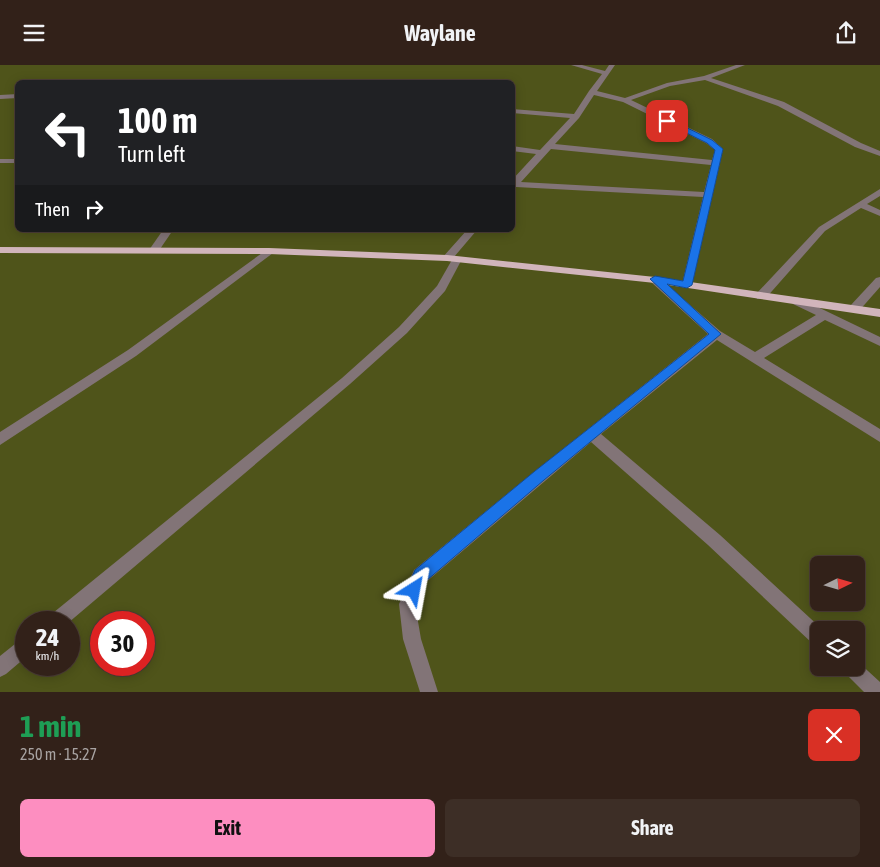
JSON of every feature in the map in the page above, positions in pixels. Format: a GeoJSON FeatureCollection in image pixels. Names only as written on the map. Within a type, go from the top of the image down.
{"type":"FeatureCollection","features":[{"type":"Feature","properties":{"kind":"main road"},"geometry":{"type":"LineString","coordinates":[[0,250],[269,251],[452,258],[655,279],[880,313]]}},
{"type":"Feature","properties":{"kind":"street"},"geometry":{"type":"LineString","coordinates":[[574,65],[605,73]]}},
{"type":"Feature","properties":{"kind":"street"},"geometry":{"type":"LineString","coordinates":[[515,182],[576,116],[591,92],[612,65]]}},
{"type":"Feature","properties":{"kind":"street"},"geometry":{"type":"LineString","coordinates":[[625,100],[669,84],[705,78],[742,65]]}},
{"type":"Feature","properties":{"kind":"street"},"geometry":{"type":"LineString","coordinates":[[705,78],[781,104],[858,145],[880,154]]}},
{"type":"Feature","properties":{"kind":"street"},"geometry":{"type":"LineString","coordinates":[[591,92],[625,100],[710,141],[719,149],[687,285]]}},
{"type":"Feature","properties":{"kind":"street"},"geometry":{"type":"LineString","coordinates":[[0,97],[15,97]]}},
{"type":"Feature","properties":{"kind":"street"},"geometry":{"type":"LineString","coordinates":[[515,111],[576,116]]}},
{"type":"Feature","properties":{"kind":"street"},"geometry":{"type":"LineString","coordinates":[[515,148],[717,163]]}},
{"type":"Feature","properties":{"kind":"street"},"geometry":{"type":"LineString","coordinates":[[0,161],[15,161]]}},
{"type":"Feature","properties":{"kind":"street"},"geometry":{"type":"LineString","coordinates":[[515,184],[707,195]]}},
{"type":"Feature","properties":{"kind":"street"},"geometry":{"type":"LineString","coordinates":[[761,296],[822,229],[880,193]]}},
{"type":"Feature","properties":{"kind":"street"},"geometry":{"type":"LineString","coordinates":[[860,205],[880,213]]}},
{"type":"Feature","properties":{"kind":"street"},"geometry":{"type":"LineString","coordinates":[[154,250],[167,232]]}},
{"type":"Feature","properties":{"kind":"street"},"geometry":{"type":"LineString","coordinates":[[68,611],[346,381],[403,330],[442,288],[452,258],[471,232]]}},
{"type":"Feature","properties":{"kind":"street"},"geometry":{"type":"LineString","coordinates":[[0,439],[132,353],[226,285],[269,251]]}},
{"type":"Feature","properties":{"kind":"street"},"geometry":{"type":"LineString","coordinates":[[655,279],[716,334],[880,436]]}},
{"type":"Feature","properties":{"kind":"street"},"geometry":{"type":"LineString","coordinates":[[854,309],[880,281]]}},
{"type":"Feature","properties":{"kind":"street"},"geometry":{"type":"LineString","coordinates":[[797,301],[880,342]]}},
{"type":"Feature","properties":{"kind":"street"},"geometry":{"type":"LineString","coordinates":[[755,358],[824,315]]}},
{"type":"Feature","properties":{"kind":"street"},"geometry":{"type":"LineString","coordinates":[[429,692],[412,639],[407,604],[420,576],[591,434],[716,334]]}},
{"type":"Feature","properties":{"kind":"street"},"geometry":{"type":"LineString","coordinates":[[591,434],[714,540],[810,630]]}},
{"type":"Feature","properties":{"kind":"street"},"geometry":{"type":"LineString","coordinates":[[0,668],[15,655]]}},
{"type":"Feature","properties":{"kind":"street"},"geometry":{"type":"LineString","coordinates":[[860,676],[877,692]]}},
{"type":"Feature","properties":{"kind":"green space"},"geometry":{"type":"Polygon","coordinates":[[[0,65],[880,65],[880,692],[0,692],[0,65]]]}},
{"type":"Feature","properties":{"kind":"route"},"geometry":{"type":"LineString","coordinates":[[414,590],[420,576],[539,475],[716,334],[655,279],[687,285],[719,149],[710,141],[667,121]]}}]}
